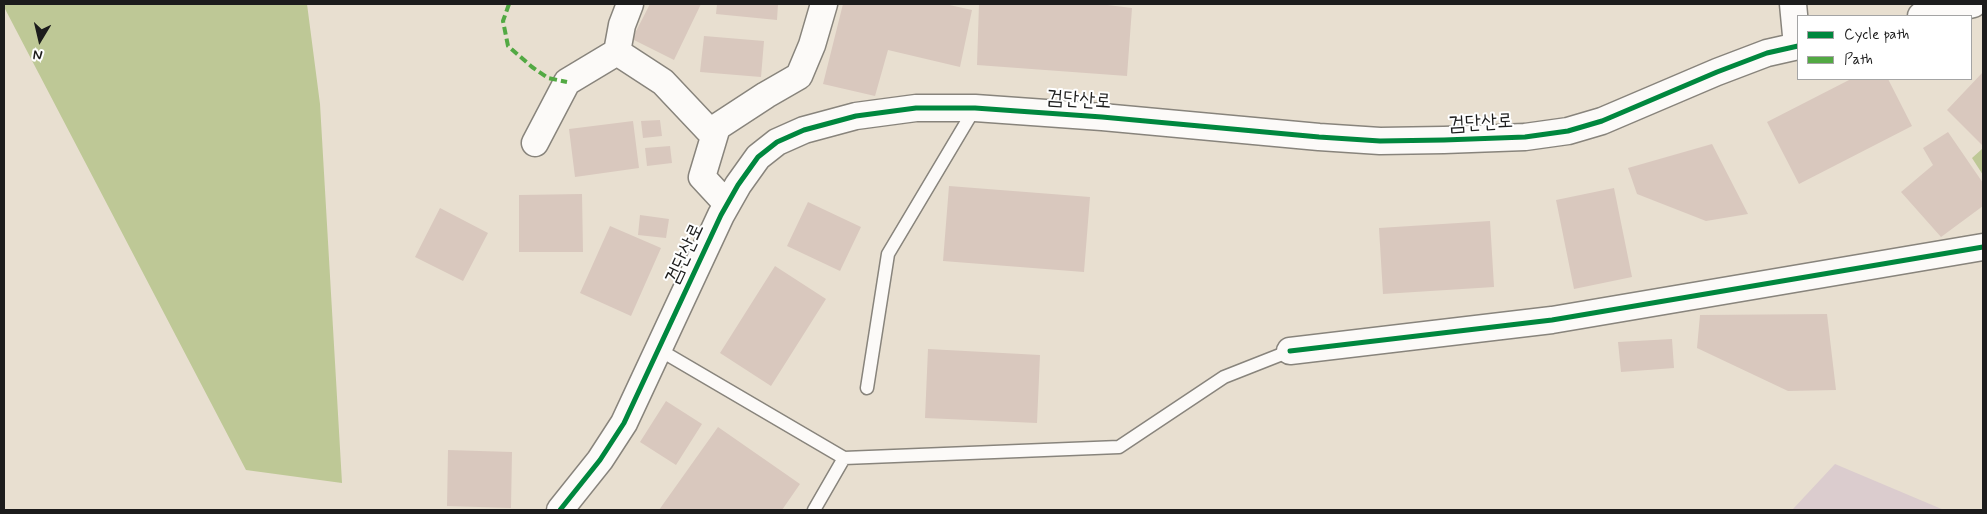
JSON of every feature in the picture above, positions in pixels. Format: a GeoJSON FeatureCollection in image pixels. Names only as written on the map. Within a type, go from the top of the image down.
{"type":"FeatureCollection","features":[{"type":"Feature","properties":{"kind":"street"},"geometry":{"type":"LineString","coordinates":[[535,143],[567,82],[617,52],[622,25],[630,4]]}},
{"type":"Feature","properties":{"kind":"street"},"geometry":{"type":"LineString","coordinates":[[727,204],[702,177],[717,127],[799,76],[812,45],[824,4]]}},
{"type":"Feature","properties":{"kind":"street"},"geometry":{"type":"LineString","coordinates":[[1793,4],[1797,38]]}},
{"type":"Feature","properties":{"kind":"street"},"geometry":{"type":"LineString","coordinates":[[1925,15],[1973,4]]}},
{"type":"Feature","properties":{"kind":"street","name":"검단산로"},"geometry":{"type":"LineString","coordinates":[[560,510],[600,460],[624,423],[727,204],[758,157],[777,142],[804,130],[873,113],[916,108],[975,108],[1102,117],[1301,136],[1372,140],[1525,137],[1568,130],[1602,121],[1717,72],[1767,53],[1797,46]]}},
{"type":"Feature","properties":{"kind":"street"},"geometry":{"type":"LineString","coordinates":[[617,52],[663,82],[714,136]]}},
{"type":"Feature","properties":{"kind":"street"},"geometry":{"type":"LineString","coordinates":[[1290,351],[1552,320],[1983,247]]}},
{"type":"Feature","properties":{"kind":"lane"},"geometry":{"type":"LineString","coordinates":[[867,388],[888,254],[975,108]]}},
{"type":"Feature","properties":{"kind":"lane"},"geometry":{"type":"LineString","coordinates":[[658,350],[844,458],[1119,447],[1224,377],[1290,351]]}},
{"type":"Feature","properties":{"kind":"lane"},"geometry":{"type":"LineString","coordinates":[[814,510],[844,458]]}},
{"type":"Feature","properties":{"kind":"shaded area"},"geometry":{"type":"Polygon","coordinates":[[[1835,464],[1944,510],[1792,510],[1835,464]]]}},
{"type":"Feature","properties":{"kind":"green space"},"geometry":{"type":"Polygon","coordinates":[[[4,4],[307,4],[320,104],[342,483],[246,470],[4,4]]]}},
{"type":"Feature","properties":{"kind":"green space"},"geometry":{"type":"Polygon","coordinates":[[[1983,150],[1983,175],[1972,158],[1983,150]]]}},
{"type":"Feature","properties":{"kind":"building"},"geometry":{"type":"Polygon","coordinates":[[[650,4],[701,4],[674,60],[632,39],[650,4]]]}},
{"type":"Feature","properties":{"kind":"building"},"geometry":{"type":"Polygon","coordinates":[[[717,4],[778,4],[777,20],[716,14],[717,4]]]}},
{"type":"Feature","properties":{"kind":"building"},"geometry":{"type":"Polygon","coordinates":[[[843,4],[945,4],[972,10],[960,67],[888,50],[875,96],[823,84],[843,4]]]}},
{"type":"Feature","properties":{"kind":"building"},"geometry":{"type":"Polygon","coordinates":[[[979,4],[1099,4],[1132,8],[1127,76],[977,65],[979,4]]]}},
{"type":"Feature","properties":{"kind":"building"},"geometry":{"type":"Polygon","coordinates":[[[704,36],[764,41],[761,77],[700,72],[704,36]]]}},
{"type":"Feature","properties":{"kind":"building"},"geometry":{"type":"Polygon","coordinates":[[[1983,72],[1983,146],[1947,110],[1983,72]]]}},
{"type":"Feature","properties":{"kind":"building"},"geometry":{"type":"Polygon","coordinates":[[[1849,80],[1889,80],[1912,126],[1799,184],[1767,122],[1849,80]]]}},
{"type":"Feature","properties":{"kind":"building"},"geometry":{"type":"Polygon","coordinates":[[[660,120],[662,136],[643,138],[641,121],[660,120]]]}},
{"type":"Feature","properties":{"kind":"building"},"geometry":{"type":"Polygon","coordinates":[[[633,121],[639,168],[575,177],[569,129],[633,121]]]}},
{"type":"Feature","properties":{"kind":"building"},"geometry":{"type":"Polygon","coordinates":[[[1948,132],[1983,183],[1983,206],[1941,237],[1901,192],[1933,165],[1923,148],[1948,132]]]}},
{"type":"Feature","properties":{"kind":"building"},"geometry":{"type":"Polygon","coordinates":[[[1712,144],[1748,214],[1706,221],[1637,194],[1628,168],[1712,144]]]}},
{"type":"Feature","properties":{"kind":"building"},"geometry":{"type":"Polygon","coordinates":[[[670,146],[672,163],[647,166],[645,148],[670,146]]]}},
{"type":"Feature","properties":{"kind":"building"},"geometry":{"type":"Polygon","coordinates":[[[949,186],[1090,197],[1084,272],[943,261],[949,186]]]}},
{"type":"Feature","properties":{"kind":"building"},"geometry":{"type":"Polygon","coordinates":[[[1614,188],[1632,277],[1574,289],[1556,200],[1614,188]]]}},
{"type":"Feature","properties":{"kind":"building"},"geometry":{"type":"Polygon","coordinates":[[[582,194],[583,252],[519,252],[519,195],[582,194]]]}},
{"type":"Feature","properties":{"kind":"building"},"geometry":{"type":"Polygon","coordinates":[[[808,202],[861,227],[840,271],[787,246],[808,202]]]}},
{"type":"Feature","properties":{"kind":"building"},"geometry":{"type":"Polygon","coordinates":[[[440,208],[488,233],[463,281],[415,257],[440,208]]]}},
{"type":"Feature","properties":{"kind":"building"},"geometry":{"type":"Polygon","coordinates":[[[640,215],[669,219],[666,238],[638,235],[640,215]]]}},
{"type":"Feature","properties":{"kind":"building"},"geometry":{"type":"Polygon","coordinates":[[[1490,221],[1494,287],[1383,294],[1379,228],[1490,221]]]}},
{"type":"Feature","properties":{"kind":"building"},"geometry":{"type":"Polygon","coordinates":[[[610,226],[661,248],[631,316],[580,293],[610,226]]]}},
{"type":"Feature","properties":{"kind":"building"},"geometry":{"type":"Polygon","coordinates":[[[775,266],[826,299],[771,386],[720,353],[775,266]]]}},
{"type":"Feature","properties":{"kind":"building"},"geometry":{"type":"Polygon","coordinates":[[[1827,314],[1836,390],[1788,391],[1697,348],[1700,315],[1827,314]]]}},
{"type":"Feature","properties":{"kind":"building"},"geometry":{"type":"Polygon","coordinates":[[[1672,339],[1674,368],[1621,372],[1618,342],[1672,339]]]}},
{"type":"Feature","properties":{"kind":"building"},"geometry":{"type":"Polygon","coordinates":[[[928,349],[1040,355],[1037,423],[925,418],[928,349]]]}},
{"type":"Feature","properties":{"kind":"building"},"geometry":{"type":"Polygon","coordinates":[[[666,401],[702,424],[676,465],[640,442],[666,401]]]}},
{"type":"Feature","properties":{"kind":"building"},"geometry":{"type":"Polygon","coordinates":[[[718,427],[800,484],[782,510],[659,510],[718,427]]]}},
{"type":"Feature","properties":{"kind":"building"},"geometry":{"type":"Polygon","coordinates":[[[448,450],[512,452],[511,508],[447,506],[448,450]]]}},
{"type":"Feature","properties":{"kind":"marked path"},"geometry":{"type":"LineString","coordinates":[[509,4],[503,21],[508,46],[548,78],[567,82]]}},
{"type":"Feature","properties":{"kind":"cycle path"},"geometry":{"type":"LineString","coordinates":[[560,510],[600,460],[624,423],[721,215],[738,185],[758,157],[777,142],[804,130],[856,116],[916,108],[975,108],[1380,141],[1525,137],[1568,131],[1602,121],[1717,72],[1767,53],[1797,46]]}},
{"type":"Feature","properties":{"kind":"cycle path"},"geometry":{"type":"LineString","coordinates":[[1290,351],[1552,320],[1983,247]]}}]}
